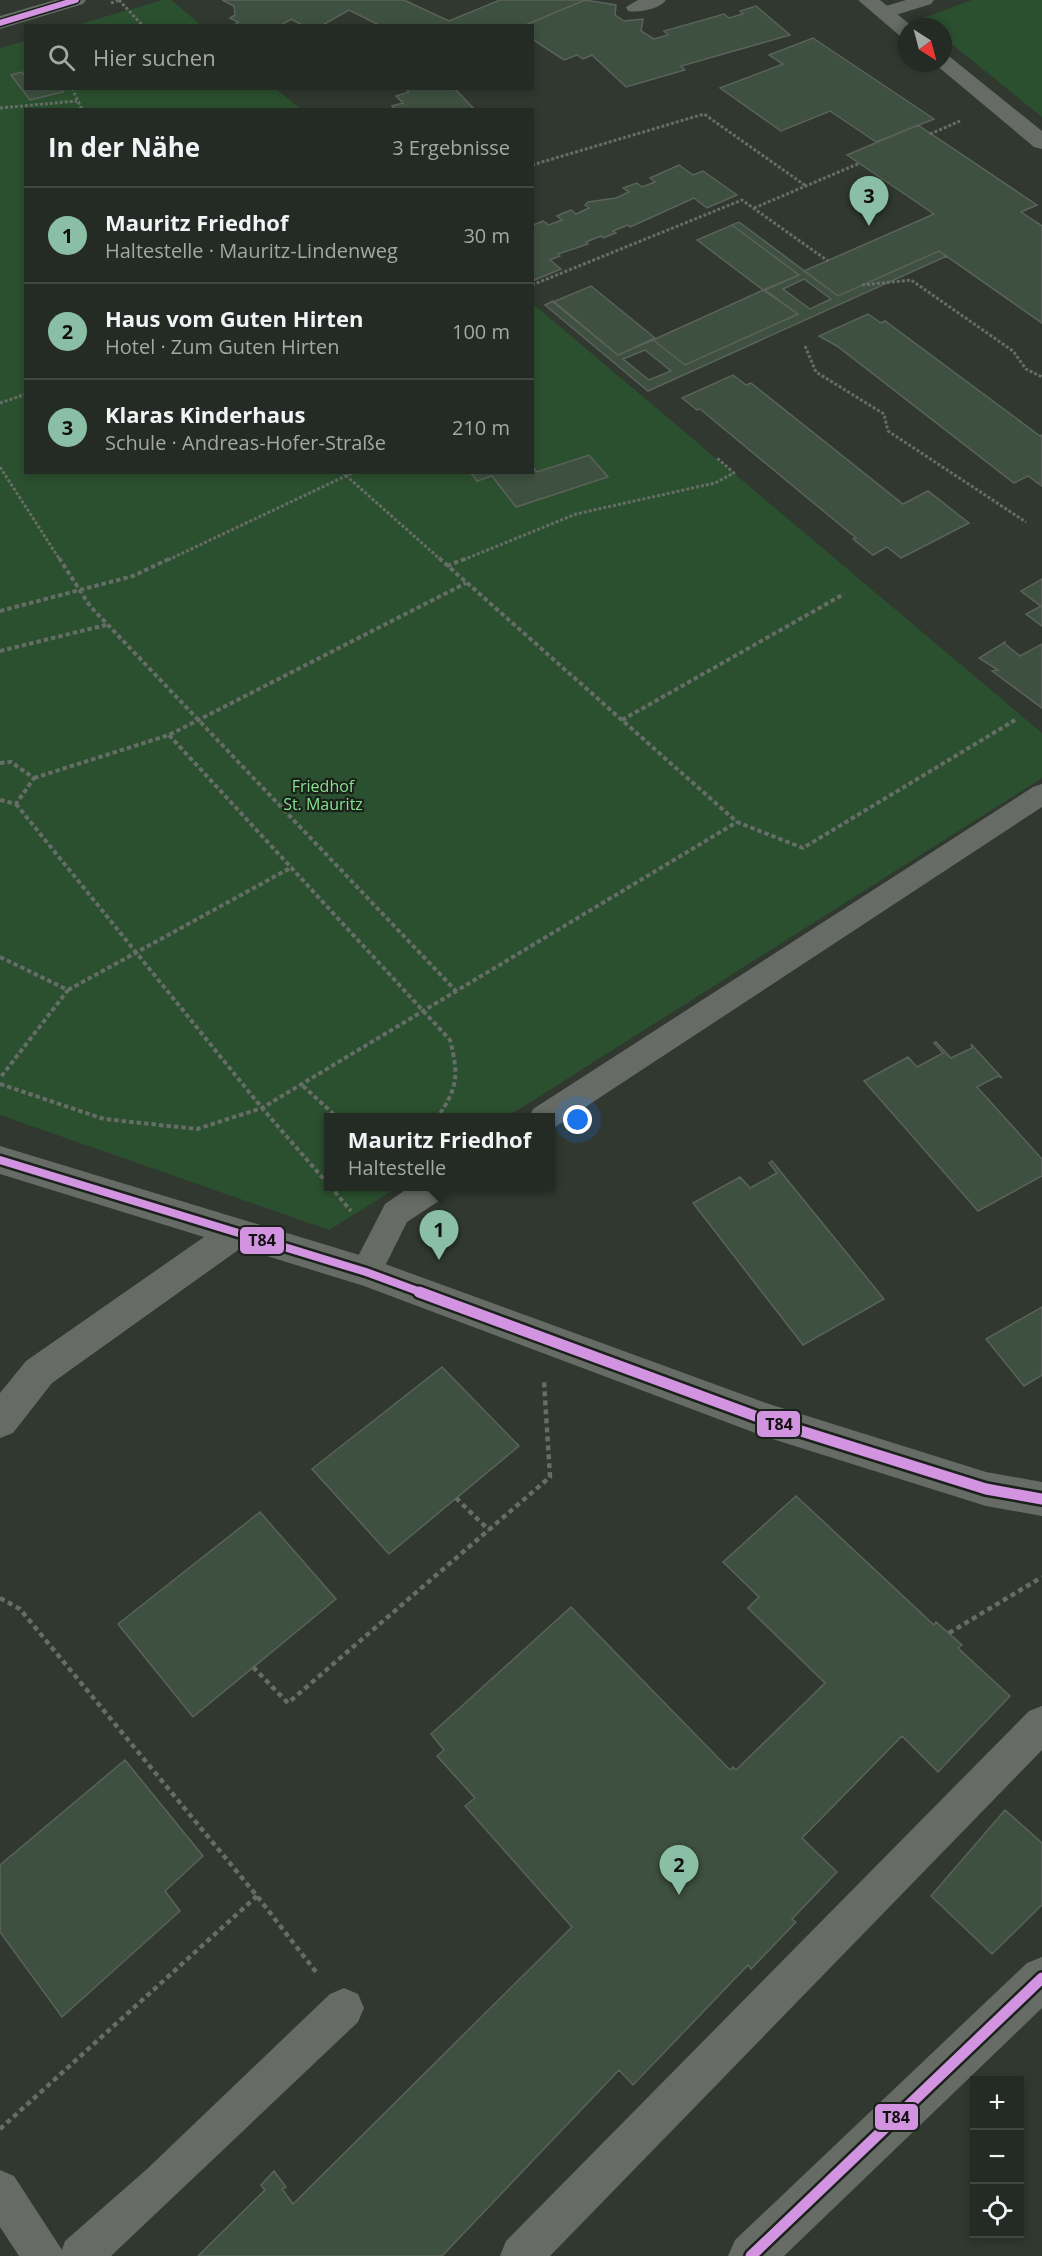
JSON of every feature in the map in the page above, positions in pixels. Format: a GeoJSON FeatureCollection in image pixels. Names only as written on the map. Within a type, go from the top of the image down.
{"type":"FeatureCollection","features":[{"type":"Feature","properties":{"kind":"street"},"geometry":{"type":"LineString","coordinates":[[0,23],[76,0]]}},
{"type":"Feature","properties":{"kind":"street"},"geometry":{"type":"LineString","coordinates":[[876,6],[898,24]]}},
{"type":"Feature","properties":{"kind":"street"},"geometry":{"type":"LineString","coordinates":[[952,68],[1042,142]]}},
{"type":"Feature","properties":{"kind":"street"},"geometry":{"type":"LineString","coordinates":[[0,1160],[366,1272],[777,1423],[986,1489],[1042,1499]]}},
{"type":"Feature","properties":{"kind":"street"},"geometry":{"type":"LineString","coordinates":[[0,1421],[39,1372],[236,1233]]}},
{"type":"Feature","properties":{"kind":"street"},"geometry":{"type":"LineString","coordinates":[[751,2256],[1042,1978]]}},
{"type":"Feature","properties":{"kind":"lane"},"geometry":{"type":"LineString","coordinates":[[635,7],[657,0]]}},
{"type":"Feature","properties":{"kind":"lane"},"geometry":{"type":"LineString","coordinates":[[876,6],[925,0]]}},
{"type":"Feature","properties":{"kind":"lane"},"geometry":{"type":"LineString","coordinates":[[552,1113],[1042,794]]}},
{"type":"Feature","properties":{"kind":"lane"},"geometry":{"type":"LineString","coordinates":[[366,1272],[396,1213],[429,1191]]}},
{"type":"Feature","properties":{"kind":"lane"},"geometry":{"type":"LineString","coordinates":[[521,2256],[1042,1724]]}},
{"type":"Feature","properties":{"kind":"lane"},"geometry":{"type":"LineString","coordinates":[[80,2256],[161,2183],[344,2008]]}},
{"type":"Feature","properties":{"kind":"lane"},"geometry":{"type":"LineString","coordinates":[[0,2190],[43,2256]]}},
{"type":"Feature","properties":{"kind":"path"},"geometry":{"type":"LineString","coordinates":[[119,0],[141,24]]}},
{"type":"Feature","properties":{"kind":"path"},"geometry":{"type":"LineString","coordinates":[[73,90],[81,108]]}},
{"type":"Feature","properties":{"kind":"path"},"geometry":{"type":"LineString","coordinates":[[0,108],[78,100]]}},
{"type":"Feature","properties":{"kind":"path"},"geometry":{"type":"LineString","coordinates":[[534,164],[704,114],[806,186]]}},
{"type":"Feature","properties":{"kind":"path"},"geometry":{"type":"LineString","coordinates":[[754,208],[860,163]]}},
{"type":"Feature","properties":{"kind":"path"},"geometry":{"type":"LineString","coordinates":[[534,284],[742,200],[828,261]]}},
{"type":"Feature","properties":{"kind":"path"},"geometry":{"type":"LineString","coordinates":[[862,285],[911,280],[1013,351],[1026,369],[1042,377]]}},
{"type":"Feature","properties":{"kind":"path"},"geometry":{"type":"LineString","coordinates":[[805,346],[816,372],[884,414],[888,431],[1026,522]]}},
{"type":"Feature","properties":{"kind":"path"},"geometry":{"type":"LineString","coordinates":[[0,403],[24,395]]}},
{"type":"Feature","properties":{"kind":"path"},"geometry":{"type":"LineString","coordinates":[[447,566],[576,514],[715,483],[734,474],[717,458]]}},
{"type":"Feature","properties":{"kind":"path"},"geometry":{"type":"LineString","coordinates":[[0,467],[80,592],[106,625],[457,992]]}},
{"type":"Feature","properties":{"kind":"path"},"geometry":{"type":"LineString","coordinates":[[344,474],[737,822],[802,848],[1015,720]]}},
{"type":"Feature","properties":{"kind":"path"},"geometry":{"type":"LineString","coordinates":[[0,611],[80,592],[133,576],[351,474]]}},
{"type":"Feature","properties":{"kind":"path"},"geometry":{"type":"LineString","coordinates":[[16,804],[34,778],[169,735],[466,583]]}},
{"type":"Feature","properties":{"kind":"path"},"geometry":{"type":"LineString","coordinates":[[622,720],[844,594]]}},
{"type":"Feature","properties":{"kind":"path"},"geometry":{"type":"LineString","coordinates":[[0,651],[106,625]]}},
{"type":"Feature","properties":{"kind":"path"},"geometry":{"type":"LineString","coordinates":[[169,735],[426,1011],[450,1040],[457,1067],[453,1095],[440,1113]]}},
{"type":"Feature","properties":{"kind":"path"},"geometry":{"type":"LineString","coordinates":[[0,763],[10,762],[34,778]]}},
{"type":"Feature","properties":{"kind":"path"},"geometry":{"type":"LineString","coordinates":[[0,800],[16,804],[262,1108],[324,1179]]}},
{"type":"Feature","properties":{"kind":"path"},"geometry":{"type":"LineString","coordinates":[[0,1084],[104,1119],[197,1129],[262,1108],[303,1086],[737,822]]}},
{"type":"Feature","properties":{"kind":"path"},"geometry":{"type":"LineString","coordinates":[[0,1078],[68,990],[292,867]]}},
{"type":"Feature","properties":{"kind":"path"},"geometry":{"type":"LineString","coordinates":[[0,957],[68,990]]}},
{"type":"Feature","properties":{"kind":"path"},"geometry":{"type":"LineString","coordinates":[[303,1086],[332,1113]]}},
{"type":"Feature","properties":{"kind":"path"},"geometry":{"type":"LineString","coordinates":[[254,1667],[288,1703],[550,1477],[541,1337]]}},
{"type":"Feature","properties":{"kind":"path"},"geometry":{"type":"LineString","coordinates":[[456,1498],[489,1530]]}},
{"type":"Feature","properties":{"kind":"path"},"geometry":{"type":"LineString","coordinates":[[949,1633],[1042,1577]]}},
{"type":"Feature","properties":{"kind":"path"},"geometry":{"type":"LineString","coordinates":[[0,1599],[20,1609],[257,1896],[344,2008]]}},
{"type":"Feature","properties":{"kind":"path"},"geometry":{"type":"LineString","coordinates":[[0,2129],[257,1896]]}},
{"type":"Feature","properties":{"kind":"green space"},"geometry":{"type":"Polygon","coordinates":[[[163,0],[171,0],[200,24],[79,24],[163,0]]]}},
{"type":"Feature","properties":{"kind":"green space"},"geometry":{"type":"Polygon","coordinates":[[[972,0],[1042,0],[1042,117],[952,44],[952,18],[923,18],[972,0]]]}},
{"type":"Feature","properties":{"kind":"green space","name":"Friedhof St. Mauritz"},"geometry":{"type":"Polygon","coordinates":[[[24,41],[24,90],[277,90],[300,108],[24,108],[24,474],[534,474],[534,305],[1042,733],[1042,778],[513,1113],[324,1113],[324,1191],[392,1191],[329,1230],[0,1115],[0,48],[24,41]]]}},
{"type":"Feature","properties":{"kind":"building"},"geometry":{"type":"Polygon","coordinates":[[[222,0],[404,0],[449,21],[500,0],[585,0],[528,24],[377,24],[349,10],[324,24],[300,24],[291,19],[283,24],[236,24],[238,22],[230,18],[235,15],[234,6],[222,0]]]}},
{"type":"Feature","properties":{"kind":"building"},"geometry":{"type":"Polygon","coordinates":[[[585,0],[616,5],[615,15],[624,21],[643,19],[641,31],[654,39],[668,35],[664,31],[724,14],[729,18],[743,14],[740,11],[756,6],[790,35],[681,66],[685,70],[626,87],[592,55],[583,59],[577,55],[564,60],[534,40],[534,24],[528,24],[585,0]]]}},
{"type":"Feature","properties":{"kind":"building"},"geometry":{"type":"Polygon","coordinates":[[[813,38],[934,119],[876,142],[830,111],[781,131],[720,88],[783,64],[769,55],[813,38]]]}},
{"type":"Feature","properties":{"kind":"building"},"geometry":{"type":"Polygon","coordinates":[[[22,72],[24,90],[62,90],[63,92],[30,100],[11,75],[22,72]]]}},
{"type":"Feature","properties":{"kind":"building"},"geometry":{"type":"Polygon","coordinates":[[[407,90],[456,90],[473,108],[394,108],[392,106],[403,103],[396,96],[409,92],[407,90]]]}},
{"type":"Feature","properties":{"kind":"building"},"geometry":{"type":"Polygon","coordinates":[[[918,125],[1037,205],[1021,212],[1042,226],[1042,323],[939,251],[838,296],[804,271],[934,214],[847,155],[918,125]]]}},
{"type":"Feature","properties":{"kind":"building"},"geometry":{"type":"Polygon","coordinates":[[[679,165],[693,175],[703,171],[737,195],[707,208],[694,198],[630,227],[628,225],[613,231],[616,233],[586,242],[588,244],[558,254],[560,256],[550,260],[561,269],[534,280],[534,225],[543,221],[549,225],[562,220],[557,216],[561,214],[571,210],[576,214],[589,208],[585,205],[588,202],[616,198],[629,192],[623,188],[637,183],[642,187],[655,182],[650,178],[679,165]]]}},
{"type":"Feature","properties":{"kind":"building"},"geometry":{"type":"Polygon","coordinates":[[[739,222],[838,296],[939,251],[947,256],[648,391],[545,305],[553,301],[618,355],[653,340],[685,365],[798,314],[765,290],[799,275],[732,225],[739,222]],[[804,279],[783,289],[810,309],[831,299],[804,279]],[[645,350],[623,359],[649,380],[671,371],[645,350]]]}},
{"type":"Feature","properties":{"kind":"building"},"geometry":{"type":"Polygon","coordinates":[[[732,225],[799,275],[763,290],[697,240],[732,225]]]}},
{"type":"Feature","properties":{"kind":"building"},"geometry":{"type":"Polygon","coordinates":[[[591,286],[655,338],[618,355],[553,302],[591,286]]]}},
{"type":"Feature","properties":{"kind":"building"},"geometry":{"type":"Polygon","coordinates":[[[763,290],[798,314],[685,365],[653,340],[763,290]]]}},
{"type":"Feature","properties":{"kind":"building"},"geometry":{"type":"Polygon","coordinates":[[[868,314],[881,323],[885,321],[1040,436],[1042,435],[1042,486],[1028,476],[1014,483],[837,346],[819,336],[868,314]]]}},
{"type":"Feature","properties":{"kind":"building"},"geometry":{"type":"Polygon","coordinates":[[[733,375],[746,385],[751,383],[903,504],[928,491],[969,523],[901,558],[887,547],[873,555],[853,539],[856,538],[700,409],[697,410],[682,398],[733,375]]]}},
{"type":"Feature","properties":{"kind":"building"},"geometry":{"type":"Polygon","coordinates":[[[589,455],[608,477],[516,507],[492,476],[477,481],[472,474],[534,474],[534,468],[537,472],[589,455]]]}},
{"type":"Feature","properties":{"kind":"building"},"geometry":{"type":"Polygon","coordinates":[[[1042,579],[1042,607],[1021,591],[1042,579]]]}},
{"type":"Feature","properties":{"kind":"building"},"geometry":{"type":"Polygon","coordinates":[[[1042,607],[1042,626],[1026,614],[1042,607]]]}},
{"type":"Feature","properties":{"kind":"building"},"geometry":{"type":"Polygon","coordinates":[[[1005,642],[1020,656],[1042,644],[1042,708],[992,671],[998,670],[979,658],[1005,642]]]}},
{"type":"Feature","properties":{"kind":"building"},"geometry":{"type":"Polygon","coordinates":[[[936,1042],[951,1058],[972,1048],[971,1044],[1002,1078],[998,1076],[977,1087],[1042,1159],[1042,1176],[978,1211],[864,1081],[908,1057],[917,1067],[943,1053],[934,1043],[936,1042]]]}},
{"type":"Feature","properties":{"kind":"building"},"geometry":{"type":"Polygon","coordinates":[[[772,1161],[884,1299],[803,1345],[693,1203],[740,1177],[750,1188],[777,1173],[769,1163],[772,1161]]]}},
{"type":"Feature","properties":{"kind":"building"},"geometry":{"type":"Polygon","coordinates":[[[1042,1307],[1042,1375],[1024,1386],[986,1339],[1042,1307]]]}},
{"type":"Feature","properties":{"kind":"building"},"geometry":{"type":"Polygon","coordinates":[[[442,1367],[519,1446],[389,1554],[312,1469],[442,1367]]]}},
{"type":"Feature","properties":{"kind":"building"},"geometry":{"type":"Polygon","coordinates":[[[796,1496],[934,1625],[936,1622],[962,1645],[958,1648],[1010,1696],[938,1772],[902,1736],[802,1838],[837,1872],[792,1919],[796,1922],[751,1969],[748,1965],[633,2085],[619,2070],[442,2256],[198,2256],[265,2190],[261,2185],[274,2171],[286,2187],[282,2189],[293,2204],[572,1927],[465,1806],[475,1798],[437,1756],[444,1750],[431,1734],[571,1607],[730,1770],[733,1767],[736,1770],[825,1683],[748,1608],[759,1597],[723,1562],[796,1496]]]}},
{"type":"Feature","properties":{"kind":"building"},"geometry":{"type":"Polygon","coordinates":[[[260,1512],[336,1599],[193,1717],[118,1624],[260,1512]]]}},
{"type":"Feature","properties":{"kind":"building"},"geometry":{"type":"Polygon","coordinates":[[[125,1760],[203,1856],[165,1891],[180,1911],[62,2017],[0,1932],[0,1865],[125,1760]]]}},
{"type":"Feature","properties":{"kind":"building"},"geometry":{"type":"Polygon","coordinates":[[[1005,1810],[1042,1843],[1042,1905],[992,1954],[931,1896],[1005,1810]]]}},
{"type":"Feature","properties":{"kind":"transit line","name":"T84"},"geometry":{"type":"LineString","coordinates":[[0,23],[76,0]]}},
{"type":"Feature","properties":{"kind":"transit line","name":"T84"},"geometry":{"type":"LineString","coordinates":[[0,1160],[366,1272],[766,1420],[986,1489],[1042,1499]]}},
{"type":"Feature","properties":{"kind":"transit line","name":"T84"},"geometry":{"type":"LineString","coordinates":[[751,2256],[1042,1978]]}},
{"type":"Feature","properties":{"kind":"place","name":"Klaras Kinderhaus"},"geometry":{"type":"Point","coordinates":[869,226]}},
{"type":"Feature","properties":{"kind":"place","name":"Mauritz Friedhof"},"geometry":{"type":"Point","coordinates":[439,1260]}},
{"type":"Feature","properties":{"kind":"place","name":"Haus vom Guten Hirten"},"geometry":{"type":"Point","coordinates":[679,1895]}}]}
